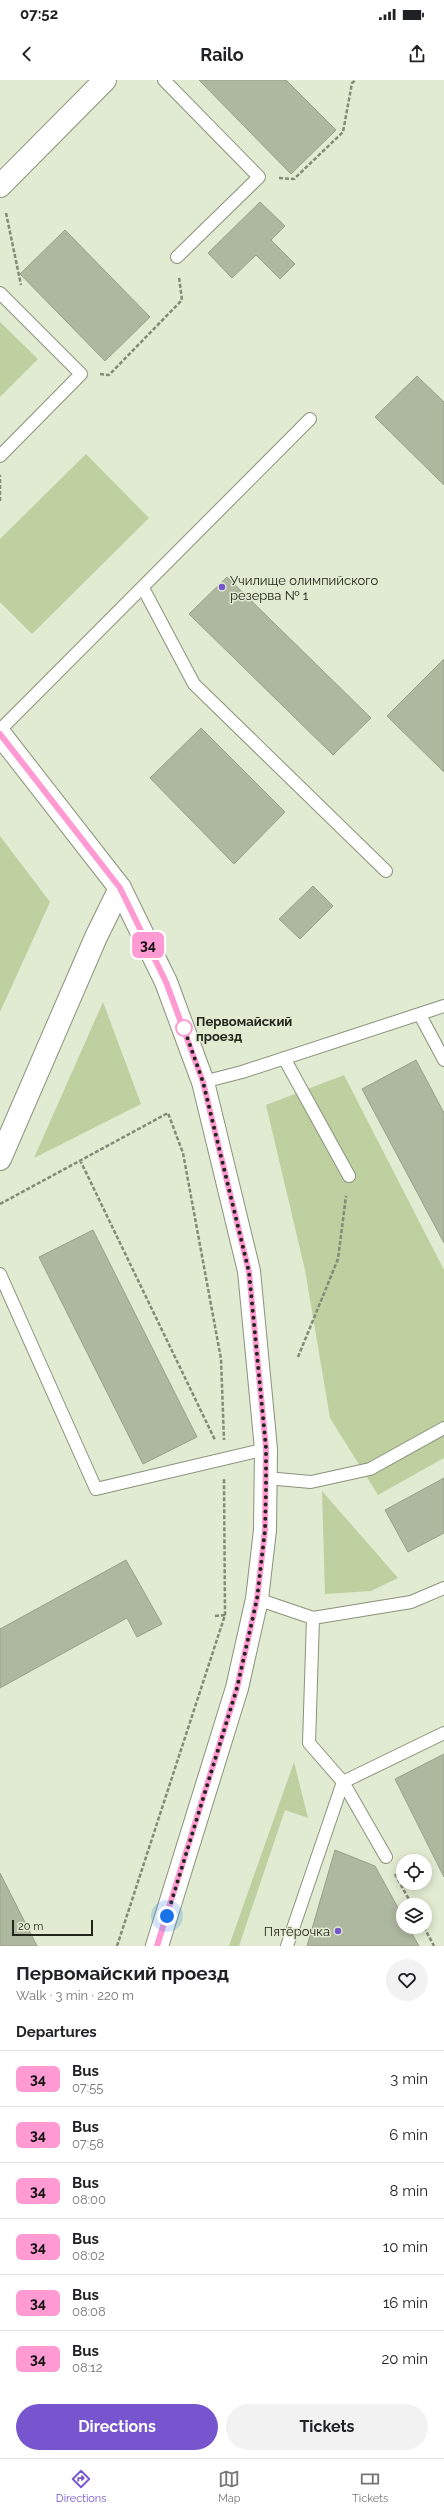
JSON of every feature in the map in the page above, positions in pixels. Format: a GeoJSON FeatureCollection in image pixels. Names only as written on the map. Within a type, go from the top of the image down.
{"type":"FeatureCollection","features":[{"type":"Feature","properties":{"kind":"main road"},"geometry":{"type":"LineString","coordinates":[[0,186],[105,80]]}},
{"type":"Feature","properties":{"kind":"main road"},"geometry":{"type":"LineString","coordinates":[[0,734],[120,888],[166,982],[203,1082],[249,1272],[266,1448],[265,1530],[257,1599],[237,1688],[157,1946]]}},
{"type":"Feature","properties":{"kind":"main road"},"geometry":{"type":"LineString","coordinates":[[0,1160],[96,937],[120,888]]}},
{"type":"Feature","properties":{"kind":"lane"},"geometry":{"type":"LineString","coordinates":[[164,80],[259,177],[177,257]]}},
{"type":"Feature","properties":{"kind":"lane"},"geometry":{"type":"LineString","coordinates":[[0,293],[81,374],[0,456]]}},
{"type":"Feature","properties":{"kind":"lane"},"geometry":{"type":"LineString","coordinates":[[0,730],[310,419]]}},
{"type":"Feature","properties":{"kind":"lane"},"geometry":{"type":"LineString","coordinates":[[143,588],[194,684],[386,871]]}},
{"type":"Feature","properties":{"kind":"lane"},"geometry":{"type":"LineString","coordinates":[[203,1082],[284,1058],[444,1006]]}},
{"type":"Feature","properties":{"kind":"lane"},"geometry":{"type":"LineString","coordinates":[[420,1015],[444,1060]]}},
{"type":"Feature","properties":{"kind":"lane"},"geometry":{"type":"LineString","coordinates":[[284,1058],[349,1176]]}},
{"type":"Feature","properties":{"kind":"lane"},"geometry":{"type":"LineString","coordinates":[[0,1274],[96,1489],[266,1448]]}},
{"type":"Feature","properties":{"kind":"lane"},"geometry":{"type":"LineString","coordinates":[[266,1478],[311,1482],[370,1469],[444,1428]]}},
{"type":"Feature","properties":{"kind":"lane"},"geometry":{"type":"LineString","coordinates":[[257,1599],[313,1618],[411,1602],[444,1588]]}},
{"type":"Feature","properties":{"kind":"lane"},"geometry":{"type":"LineString","coordinates":[[313,1618],[309,1743],[343,1782],[386,1857]]}},
{"type":"Feature","properties":{"kind":"lane"},"geometry":{"type":"LineString","coordinates":[[287,1946],[343,1782],[444,1734]]}},
{"type":"Feature","properties":{"kind":"path"},"geometry":{"type":"LineString","coordinates":[[259,177],[294,179],[343,132],[352,83],[356,80]]}},
{"type":"Feature","properties":{"kind":"path"},"geometry":{"type":"LineString","coordinates":[[6,213],[28,321]]}},
{"type":"Feature","properties":{"kind":"path"},"geometry":{"type":"LineString","coordinates":[[81,374],[109,375],[182,300],[177,257]]}},
{"type":"Feature","properties":{"kind":"path"},"geometry":{"type":"LineString","coordinates":[[0,472],[2,500],[0,501]]}},
{"type":"Feature","properties":{"kind":"path"},"geometry":{"type":"LineString","coordinates":[[0,1204],[168,1113],[183,1153],[221,1359],[224,1458],[225,1615],[117,1946]]}},
{"type":"Feature","properties":{"kind":"path"},"geometry":{"type":"LineString","coordinates":[[80,1160],[224,1458]]}},
{"type":"Feature","properties":{"kind":"path"},"geometry":{"type":"LineString","coordinates":[[298,1357],[338,1260],[349,1176]]}},
{"type":"Feature","properties":{"kind":"path"},"geometry":{"type":"LineString","coordinates":[[215,1616],[225,1615]]}},
{"type":"Feature","properties":{"kind":"path"},"geometry":{"type":"LineString","coordinates":[[386,1857],[408,1898]]}},
{"type":"Feature","properties":{"kind":"path"},"geometry":{"type":"LineString","coordinates":[[428,1934],[434,1946]]}},
{"type":"Feature","properties":{"kind":"green space"},"geometry":{"type":"Polygon","coordinates":[[[0,322],[38,359],[0,397],[0,322]]]}},
{"type":"Feature","properties":{"kind":"green space"},"geometry":{"type":"Polygon","coordinates":[[[86,454],[149,518],[32,634],[0,602],[0,539],[86,454]]]}},
{"type":"Feature","properties":{"kind":"green space"},"geometry":{"type":"Polygon","coordinates":[[[0,836],[50,902],[0,1012],[0,836]]]}},
{"type":"Feature","properties":{"kind":"green space"},"geometry":{"type":"Polygon","coordinates":[[[103,1002],[141,1104],[34,1158],[103,1002]]]}},
{"type":"Feature","properties":{"kind":"green space"},"geometry":{"type":"Polygon","coordinates":[[[344,1075],[444,1270],[444,1458],[378,1495],[330,1418],[305,1270],[266,1105],[344,1075]]]}},
{"type":"Feature","properties":{"kind":"green space"},"geometry":{"type":"Polygon","coordinates":[[[322,1491],[398,1578],[371,1591],[325,1594],[322,1491]]]}},
{"type":"Feature","properties":{"kind":"green space"},"geometry":{"type":"Polygon","coordinates":[[[294,1762],[308,1818],[285,1810],[239,1946],[229,1946],[294,1762]]]}},
{"type":"Feature","properties":{"kind":"building"},"geometry":{"type":"Polygon","coordinates":[[[199,80],[286,80],[336,130],[291,174],[199,80]]]}},
{"type":"Feature","properties":{"kind":"building"},"geometry":{"type":"Polygon","coordinates":[[[260,202],[285,226],[271,240],[295,264],[280,279],[256,255],[232,278],[208,253],[260,202]]]}},
{"type":"Feature","properties":{"kind":"building"},"geometry":{"type":"Polygon","coordinates":[[[65,230],[150,317],[105,361],[20,274],[65,230]]]}},
{"type":"Feature","properties":{"kind":"building"},"geometry":{"type":"Polygon","coordinates":[[[417,376],[444,402],[444,485],[375,417],[417,376]]]}},
{"type":"Feature","properties":{"kind":"building"},"geometry":{"type":"Polygon","coordinates":[[[227,577],[371,718],[333,755],[189,614],[227,577]]]}},
{"type":"Feature","properties":{"kind":"building"},"geometry":{"type":"Polygon","coordinates":[[[444,659],[444,772],[387,716],[444,659]]]}},
{"type":"Feature","properties":{"kind":"building"},"geometry":{"type":"Polygon","coordinates":[[[201,728],[285,812],[234,864],[150,778],[201,728]]]}},
{"type":"Feature","properties":{"kind":"building"},"geometry":{"type":"Polygon","coordinates":[[[313,886],[333,906],[300,939],[279,919],[313,886]]]}},
{"type":"Feature","properties":{"kind":"building"},"geometry":{"type":"Polygon","coordinates":[[[416,1060],[444,1113],[444,1243],[362,1089],[416,1060]]]}},
{"type":"Feature","properties":{"kind":"building"},"geometry":{"type":"Polygon","coordinates":[[[93,1230],[197,1437],[143,1464],[39,1257],[93,1230]]]}},
{"type":"Feature","properties":{"kind":"building"},"geometry":{"type":"Polygon","coordinates":[[[444,1478],[444,1533],[408,1552],[385,1510],[444,1478]]]}},
{"type":"Feature","properties":{"kind":"building"},"geometry":{"type":"Polygon","coordinates":[[[126,1560],[162,1624],[137,1637],[127,1618],[0,1688],[0,1629],[126,1560]]]}},
{"type":"Feature","properties":{"kind":"building"},"geometry":{"type":"Polygon","coordinates":[[[444,1754],[444,1877],[395,1779],[444,1754]]]}},
{"type":"Feature","properties":{"kind":"building"},"geometry":{"type":"Polygon","coordinates":[[[335,1850],[375,1866],[396,1904],[396,1934],[412,1934],[419,1946],[307,1946],[335,1850]]]}},
{"type":"Feature","properties":{"kind":"building"},"geometry":{"type":"Polygon","coordinates":[[[0,1873],[37,1946],[0,1946],[0,1873]]]}},
{"type":"Feature","properties":{"kind":"bus line","name":"34"},"geometry":{"type":"LineString","coordinates":[[0,734],[120,888],[166,982],[203,1082],[249,1272],[266,1448],[265,1530],[257,1599],[237,1688],[157,1946]]}},
{"type":"Feature","properties":{"kind":"place","name":"Училище олимпийского резерва № 1"},"geometry":{"type":"Point","coordinates":[222,587]}},
{"type":"Feature","properties":{"kind":"place","name":"Первомайский проезд"},"geometry":{"type":"Point","coordinates":[184,1028]}},
{"type":"Feature","properties":{"kind":"place","name":"Пятёрочка"},"geometry":{"type":"Point","coordinates":[338,1931]}},
{"type":"Feature","properties":{"kind":"route"},"geometry":{"type":"LineString","coordinates":[[167,1916],[237,1688],[257,1599],[265,1530],[266,1489],[266,1448],[249,1272],[203,1082],[184,1028]]}}]}
